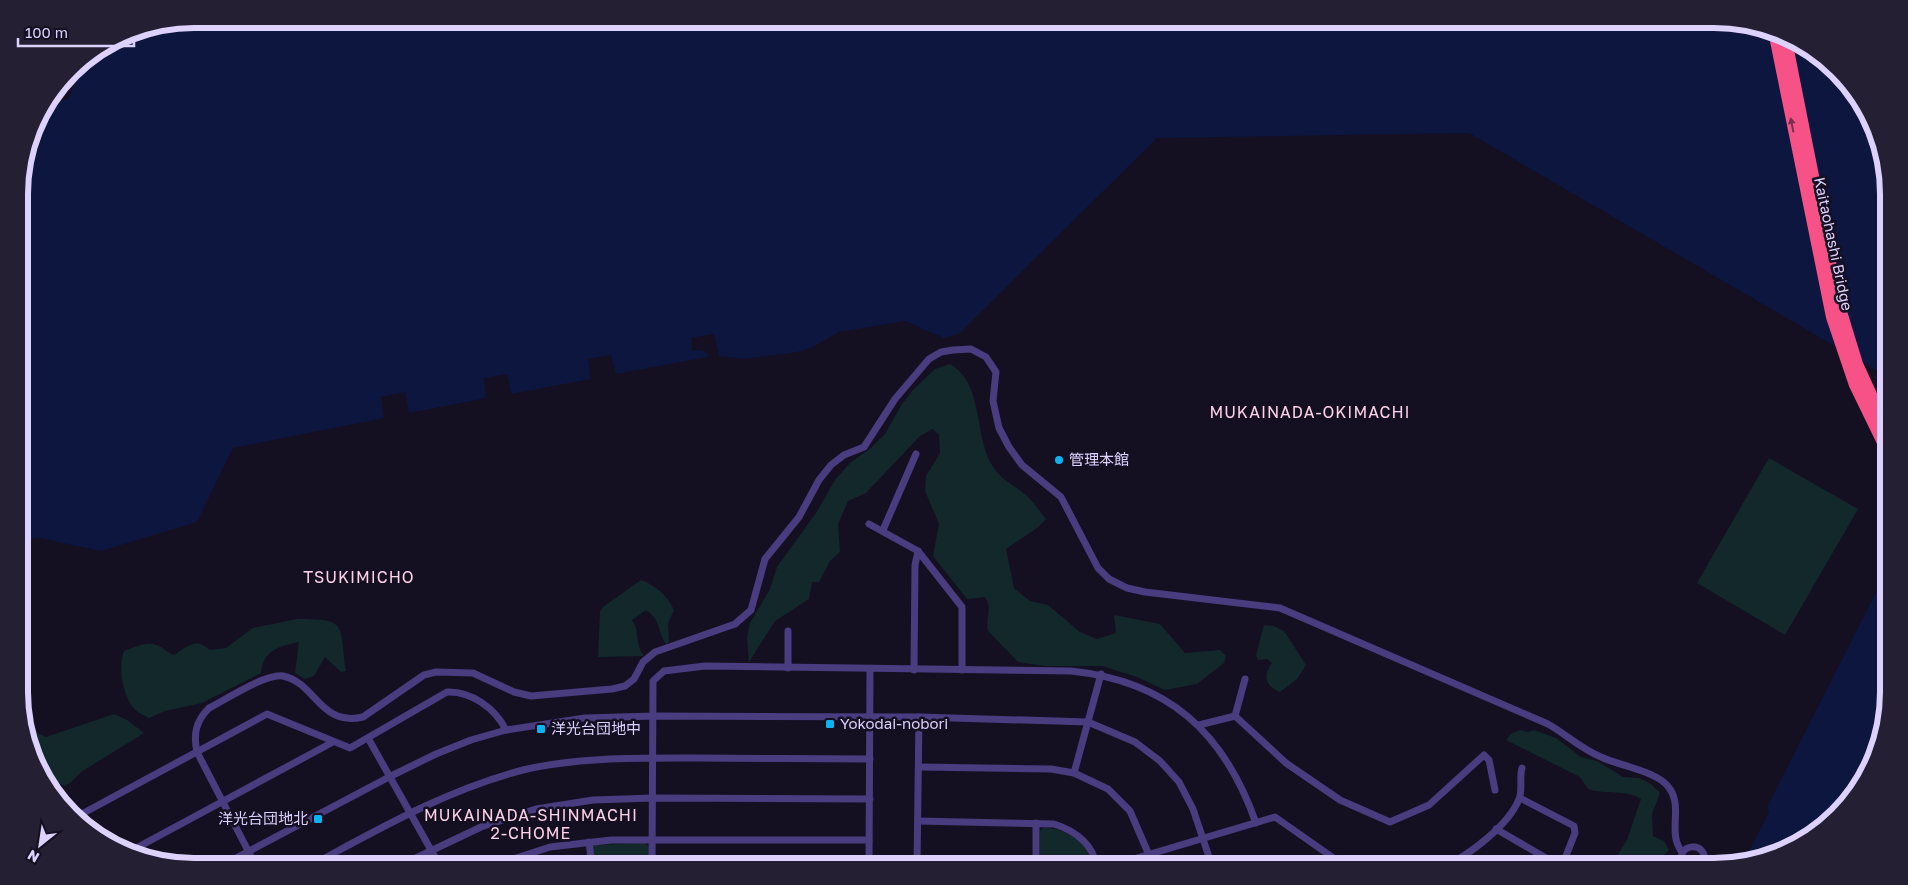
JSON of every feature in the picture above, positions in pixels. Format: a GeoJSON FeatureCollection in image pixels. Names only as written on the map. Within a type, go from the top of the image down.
{"type":"FeatureCollection","features":[{"type":"Feature","properties":{"kind":"highway","name":"Kaitaohashi Bridge"},"geometry":{"type":"LineString","coordinates":[[1776,39],[1832,317],[1855,385],[1880,436]]}},
{"type":"Feature","properties":{"kind":"highway","name":"Kaitaohashi Bridge"},"geometry":{"type":"LineString","coordinates":[[1787,44],[1842,315],[1865,384],[1880,417]]}},
{"type":"Feature","properties":{"kind":"street"},"geometry":{"type":"LineString","coordinates":[[252,858],[197,752],[195,731],[202,715],[209,708],[269,677],[283,676],[293,681],[334,715],[353,719],[362,717],[424,675],[436,672],[473,673],[514,692],[532,696],[612,689],[625,686],[634,679],[643,662],[655,652],[735,624],[743,619],[754,603],[765,559],[799,517],[819,480],[831,465],[844,455],[864,447],[895,399],[929,359],[941,352],[971,349],[986,357],[996,372],[993,401],[1000,428],[1009,447],[1022,465],[1061,497],[1091,557],[1098,568],[1110,579],[1127,588],[1145,592],[1280,608],[1548,724],[1580,747],[1627,767],[1649,773],[1670,788],[1675,803],[1675,838],[1682,852]]}},
{"type":"Feature","properties":{"kind":"street"},"geometry":{"type":"LineString","coordinates":[[883,530],[916,454]]}},
{"type":"Feature","properties":{"kind":"street"},"geometry":{"type":"LineString","coordinates":[[869,524],[918,550],[962,607],[962,670]]}},
{"type":"Feature","properties":{"kind":"street"},"geometry":{"type":"LineString","coordinates":[[914,670],[914,565],[918,550]]}},
{"type":"Feature","properties":{"kind":"street"},"geometry":{"type":"LineString","coordinates":[[788,631],[788,668]]}},
{"type":"Feature","properties":{"kind":"street"},"geometry":{"type":"LineString","coordinates":[[652,858],[654,681],[664,671],[705,666],[1071,671],[1101,674],[1134,684],[1167,701],[1199,725],[1228,761],[1244,790],[1256,823]]}},
{"type":"Feature","properties":{"kind":"street"},"geometry":{"type":"LineString","coordinates":[[868,858],[870,669]]}},
{"type":"Feature","properties":{"kind":"street"},"geometry":{"type":"LineString","coordinates":[[1074,773],[1101,674]]}},
{"type":"Feature","properties":{"kind":"street"},"geometry":{"type":"LineString","coordinates":[[1234,716],[1244,679]]}},
{"type":"Feature","properties":{"kind":"street"},"geometry":{"type":"LineString","coordinates":[[82,814],[267,714],[350,748],[447,692],[460,691],[474,697],[502,721],[506,730]]}},
{"type":"Feature","properties":{"kind":"street"},"geometry":{"type":"LineString","coordinates":[[236,858],[436,754],[506,730],[585,718],[654,716],[919,717],[1088,722],[1135,742],[1160,761],[1179,782],[1193,809],[1210,857]]}},
{"type":"Feature","properties":{"kind":"street"},"geometry":{"type":"LineString","coordinates":[[1199,725],[1234,716]]}},
{"type":"Feature","properties":{"kind":"street"},"geometry":{"type":"LineString","coordinates":[[1234,716],[1286,763],[1340,800],[1390,822],[1429,805],[1484,755],[1489,760],[1495,790]]}},
{"type":"Feature","properties":{"kind":"street"},"geometry":{"type":"LineString","coordinates":[[917,858],[919,717]]}},
{"type":"Feature","properties":{"kind":"street"},"geometry":{"type":"LineString","coordinates":[[368,738],[435,858]]}},
{"type":"Feature","properties":{"kind":"street"},"geometry":{"type":"LineString","coordinates":[[137,848],[333,742]]}},
{"type":"Feature","properties":{"kind":"street"},"geometry":{"type":"LineString","coordinates":[[325,858],[409,812],[457,792],[524,770],[594,760],[653,758],[870,759]]}},
{"type":"Feature","properties":{"kind":"street"},"geometry":{"type":"LineString","coordinates":[[919,767],[1051,769],[1074,773],[1108,789],[1130,811],[1149,855]]}},
{"type":"Feature","properties":{"kind":"street"},"geometry":{"type":"LineString","coordinates":[[1465,856],[1496,829],[1520,798],[1519,778],[1522,768]]}},
{"type":"Feature","properties":{"kind":"street"},"geometry":{"type":"LineString","coordinates":[[414,858],[482,826],[536,809],[593,800],[653,798],[870,799]]}},
{"type":"Feature","properties":{"kind":"street"},"geometry":{"type":"LineString","coordinates":[[1520,798],[1574,826],[1575,833],[1565,857]]}},
{"type":"Feature","properties":{"kind":"street"},"geometry":{"type":"LineString","coordinates":[[1141,857],[1275,817],[1334,857]]}},
{"type":"Feature","properties":{"kind":"street"},"geometry":{"type":"LineString","coordinates":[[918,821],[1054,824],[1074,832],[1091,849],[1094,857]]}},
{"type":"Feature","properties":{"kind":"street"},"geometry":{"type":"LineString","coordinates":[[1036,823],[1036,857]]}},
{"type":"Feature","properties":{"kind":"street"},"geometry":{"type":"LineString","coordinates":[[1496,829],[1545,857]]}},
{"type":"Feature","properties":{"kind":"street"},"geometry":{"type":"LineString","coordinates":[[517,858],[550,847],[589,842],[652,838],[869,840]]}},
{"type":"Feature","properties":{"kind":"street"},"geometry":{"type":"LineString","coordinates":[[589,842],[591,858]]}},
{"type":"Feature","properties":{"kind":"street"},"geometry":{"type":"LineString","coordinates":[[1680,857],[1682,852],[1688,848],[1695,847],[1702,850],[1705,857]]}},
{"type":"Feature","properties":{"kind":"green space"},"geometry":{"type":"Polygon","coordinates":[[[950,364],[961,373],[969,384],[974,398],[983,442],[997,473],[1029,498],[1046,519],[1037,528],[1006,549],[1014,588],[1030,601],[1048,605],[1080,632],[1097,639],[1116,633],[1114,615],[1160,624],[1185,653],[1220,650],[1226,656],[1224,663],[1197,684],[1165,690],[1137,677],[1102,666],[1045,666],[1018,662],[988,631],[989,609],[985,597],[967,599],[933,556],[939,524],[925,491],[926,476],[940,453],[939,435],[933,429],[920,436],[866,493],[848,501],[838,524],[840,552],[830,561],[819,582],[812,582],[809,599],[775,621],[749,662],[747,638],[750,623],[770,589],[777,567],[816,513],[835,480],[850,463],[871,448],[885,434],[902,404],[913,390],[935,369],[950,364]]]}},
{"type":"Feature","properties":{"kind":"green space"},"geometry":{"type":"Polygon","coordinates":[[[1769,458],[1858,509],[1785,635],[1697,583],[1769,458]]]}},
{"type":"Feature","properties":{"kind":"green space"},"geometry":{"type":"Polygon","coordinates":[[[641,580],[660,591],[674,610],[668,623],[669,642],[666,644],[657,621],[646,610],[632,620],[636,629],[639,647],[644,656],[598,657],[600,612],[603,607],[641,580]]]}},
{"type":"Feature","properties":{"kind":"green space"},"geometry":{"type":"Polygon","coordinates":[[[297,619],[326,621],[334,623],[338,627],[341,634],[346,671],[341,672],[325,657],[314,676],[305,679],[295,673],[299,642],[274,650],[265,659],[261,673],[202,703],[165,711],[149,718],[139,713],[132,706],[123,686],[121,664],[124,651],[148,644],[158,646],[174,655],[196,643],[210,650],[226,648],[253,628],[297,619]]]}},
{"type":"Feature","properties":{"kind":"green space"},"geometry":{"type":"Polygon","coordinates":[[[1264,625],[1274,626],[1284,631],[1306,665],[1297,679],[1280,692],[1271,686],[1267,680],[1267,672],[1272,663],[1267,659],[1258,660],[1256,655],[1264,625]]]}},
{"type":"Feature","properties":{"kind":"green space"},"geometry":{"type":"Polygon","coordinates":[[[29,713],[37,733],[46,737],[114,714],[127,720],[144,733],[81,772],[64,786],[54,780],[40,755],[29,713]]]}},
{"type":"Feature","properties":{"kind":"green space"},"geometry":{"type":"Polygon","coordinates":[[[1520,730],[1527,732],[1534,730],[1556,738],[1581,757],[1597,761],[1623,777],[1639,778],[1651,784],[1660,793],[1652,814],[1653,836],[1664,841],[1669,850],[1661,857],[1616,857],[1627,840],[1641,799],[1629,794],[1588,789],[1580,777],[1506,740],[1511,734],[1520,730]]]}},
{"type":"Feature","properties":{"kind":"green space"},"geometry":{"type":"Polygon","coordinates":[[[1044,827],[1052,828],[1076,838],[1087,849],[1090,857],[1040,857],[1040,831],[1044,827]]]}},
{"type":"Feature","properties":{"kind":"green space"},"geometry":{"type":"Polygon","coordinates":[[[645,843],[649,847],[648,858],[593,858],[591,849],[594,845],[645,843]]]}},
{"type":"Feature","properties":{"kind":"water"},"geometry":{"type":"Polygon","coordinates":[[[194,28],[1736,29],[1778,40],[1816,62],[1846,92],[1868,130],[1879,172],[1880,372],[1469,133],[1157,138],[959,334],[944,338],[905,321],[839,332],[811,348],[797,352],[745,359],[719,356],[714,334],[691,338],[693,351],[701,350],[708,354],[708,357],[616,374],[611,355],[588,359],[591,379],[511,394],[507,374],[484,378],[486,398],[409,413],[405,392],[381,397],[384,418],[233,448],[198,520],[194,523],[101,551],[40,538],[28,539],[29,172],[40,130],[55,102],[69,99],[77,76],[101,55],[140,36],[172,29],[194,28]]]}},
{"type":"Feature","properties":{"kind":"water"},"geometry":{"type":"Polygon","coordinates":[[[1880,585],[1879,713],[1868,755],[1846,793],[1816,823],[1778,845],[1748,854],[1769,812],[1767,807],[1880,585]]]}},
{"type":"Feature","properties":{"kind":"place","name":"管理本館"},"geometry":{"type":"Point","coordinates":[1059,460]}},
{"type":"Feature","properties":{"kind":"place","name":"Yokodai-nobori"},"geometry":{"type":"Point","coordinates":[830,724]}},
{"type":"Feature","properties":{"kind":"place","name":"洋光台団地中"},"geometry":{"type":"Point","coordinates":[541,729]}},
{"type":"Feature","properties":{"kind":"place","name":"洋光台団地北"},"geometry":{"type":"Point","coordinates":[318,819]}},
{"type":"Feature","properties":{"kind":"district","name":"MUKAINADA-OKIMACHI"},"geometry":{"type":"Point","coordinates":[1310,412]}},
{"type":"Feature","properties":{"kind":"district","name":"TSUKIMICHO"},"geometry":{"type":"Point","coordinates":[359,577]}},
{"type":"Feature","properties":{"kind":"district","name":"MUKAINADA-SHINMACHI 2-CHOME"},"geometry":{"type":"Point","coordinates":[531,824]}}]}
